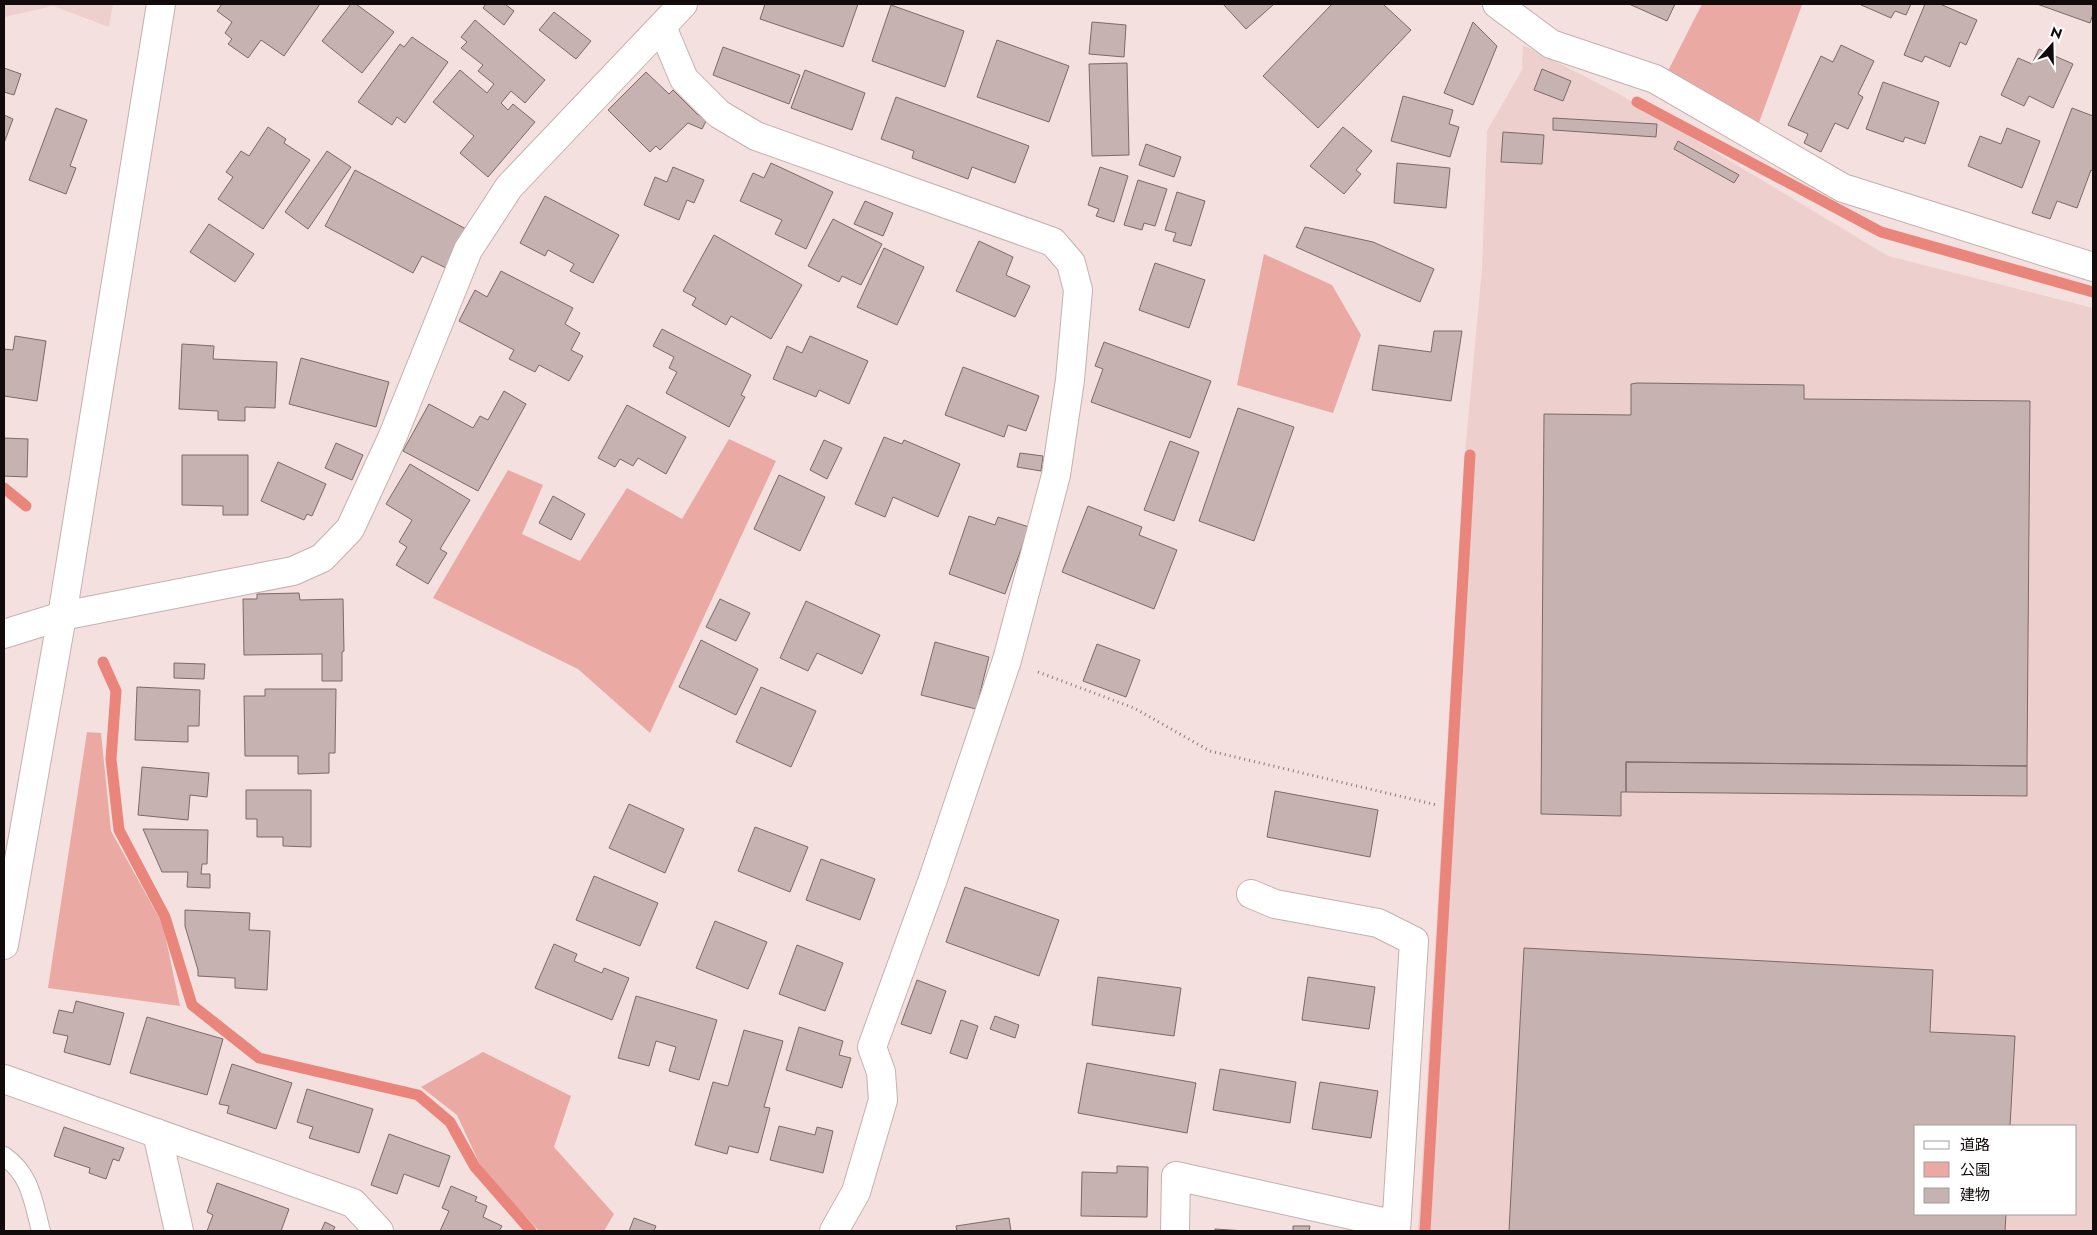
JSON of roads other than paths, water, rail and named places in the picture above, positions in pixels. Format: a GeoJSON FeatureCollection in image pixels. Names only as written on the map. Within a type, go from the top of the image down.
{"type":"FeatureCollection","features":[{"type":"Feature","properties":{"kind":"street"},"geometry":{"type":"LineString","coordinates":[[4,945],[7,911],[62,616],[161,4]]}},
{"type":"Feature","properties":{"kind":"street"},"geometry":{"type":"LineString","coordinates":[[4,634],[62,616],[293,571],[322,558],[350,529],[392,438],[468,250],[509,187],[683,4]]}},
{"type":"Feature","properties":{"kind":"street"},"geometry":{"type":"LineString","coordinates":[[1496,4],[1550,44],[1656,78],[1844,188],[2093,267]]}},
{"type":"Feature","properties":{"kind":"street"},"geometry":{"type":"LineString","coordinates":[[662,27],[684,79],[719,114],[756,136],[1053,242],[1071,263],[1078,290],[1070,380],[1056,475],[1007,660],[933,879],[872,1047],[881,1072],[882,1100],[856,1192],[834,1231]]}},
{"type":"Feature","properties":{"kind":"street"},"geometry":{"type":"LineString","coordinates":[[1175,1231],[1176,1176],[1396,1228],[1414,941],[1378,923],[1274,904],[1251,894]]}},
{"type":"Feature","properties":{"kind":"street"},"geometry":{"type":"LineString","coordinates":[[4,1079],[353,1203],[379,1231]]}},
{"type":"Feature","properties":{"kind":"street"},"geometry":{"type":"LineString","coordinates":[[157,1133],[180,1231]]}},
{"type":"Feature","properties":{"kind":"lane"},"geometry":{"type":"LineString","coordinates":[[4,1156],[16,1164],[28,1184],[41,1231]]}},
{"type":"Feature","properties":{"kind":"waterway"},"geometry":{"type":"LineString","coordinates":[[1637,102],[1881,232],[2093,292]]}},
{"type":"Feature","properties":{"kind":"waterway"},"geometry":{"type":"LineString","coordinates":[[1425,1231],[1470,455]]}},
{"type":"Feature","properties":{"kind":"waterway"},"geometry":{"type":"LineString","coordinates":[[4,488],[26,506]]}},
{"type":"Feature","properties":{"kind":"waterway"},"geometry":{"type":"LineString","coordinates":[[103,662],[116,691],[111,759],[119,830],[165,917],[192,1005],[259,1058],[418,1095],[450,1122],[475,1167],[531,1231]]}}]}
